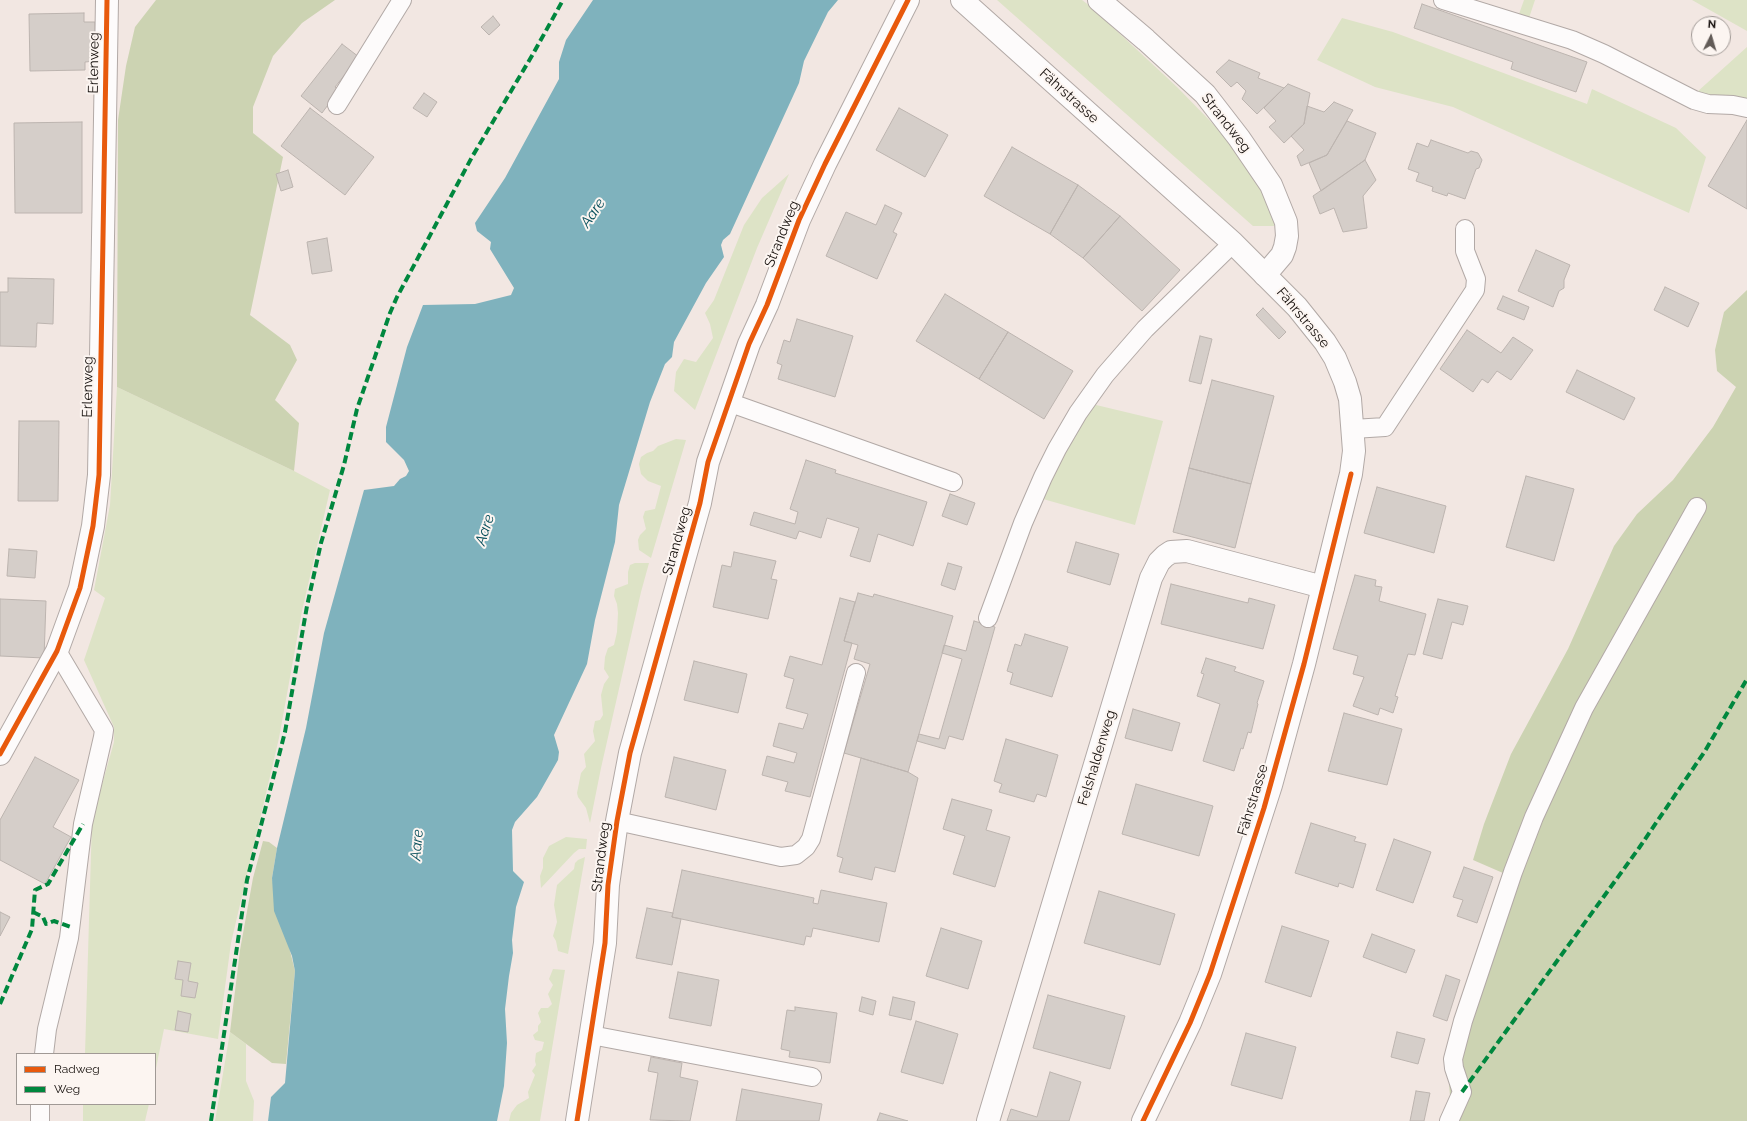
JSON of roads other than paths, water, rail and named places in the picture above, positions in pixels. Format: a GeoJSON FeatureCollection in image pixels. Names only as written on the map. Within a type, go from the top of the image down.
{"type":"FeatureCollection","features":[{"type":"Feature","properties":{"kind":"street","name":"Erlenweg"},"geometry":{"type":"LineString","coordinates":[[0,754],[57,651],[80,588],[93,526],[99,475],[107,0]]}},
{"type":"Feature","properties":{"kind":"street","name":"Strandweg"},"geometry":{"type":"LineString","coordinates":[[577,1121],[605,943],[608,885],[617,821],[630,753],[700,504],[708,462],[749,344],[767,305],[799,220],[825,164],[908,0]]}},
{"type":"Feature","properties":{"kind":"street","name":"Fährstrasse"},"geometry":{"type":"LineString","coordinates":[[962,0],[1233,243],[1297,307],[1325,342],[1335,358],[1350,399],[1354,451],[1351,474],[1271,785],[1210,974],[1190,1023],[1143,1121]]}},
{"type":"Feature","properties":{"kind":"street","name":"Strandweg"},"geometry":{"type":"LineString","coordinates":[[1099,0],[1146,40],[1205,94],[1240,138],[1270,185],[1286,222],[1287,236],[1286,247],[1282,255],[1265,275]]}},
{"type":"Feature","properties":{"kind":"street","name":"Felshaldenweg"},"geometry":{"type":"LineString","coordinates":[[988,1121],[1151,578],[1159,562],[1172,552],[1187,550],[1323,587]]}},
{"type":"Feature","properties":{"kind":"lane"},"geometry":{"type":"LineString","coordinates":[[337,105],[402,0]]}},
{"type":"Feature","properties":{"kind":"lane"},"geometry":{"type":"LineString","coordinates":[[1443,0],[1572,40],[1604,54],[1694,100],[1708,104],[1733,105],[1747,108]]}},
{"type":"Feature","properties":{"kind":"lane"},"geometry":{"type":"LineString","coordinates":[[1353,429],[1385,427],[1475,290],[1476,279],[1465,251],[1465,229]]}},
{"type":"Feature","properties":{"kind":"lane"},"geometry":{"type":"LineString","coordinates":[[988,618],[1023,523],[1043,477],[1078,413],[1105,375],[1145,329],[1233,243]]}},
{"type":"Feature","properties":{"kind":"lane"},"geometry":{"type":"LineString","coordinates":[[728,402],[953,482]]}},
{"type":"Feature","properties":{"kind":"lane"},"geometry":{"type":"LineString","coordinates":[[1449,1121],[1462,1092],[1454,1068],[1453,1059],[1461,1028],[1513,872],[1534,817],[1584,708],[1697,507]]}},
{"type":"Feature","properties":{"kind":"lane"},"geometry":{"type":"LineString","coordinates":[[44,1053],[47,1029],[69,938],[83,824],[104,737],[104,730],[57,651]]}},
{"type":"Feature","properties":{"kind":"lane"},"geometry":{"type":"LineString","coordinates":[[617,821],[781,857],[796,855],[806,847],[811,839],[856,673]]}},
{"type":"Feature","properties":{"kind":"lane"},"geometry":{"type":"LineString","coordinates":[[591,1035],[812,1077]]}},
{"type":"Feature","properties":{"kind":"lane"},"geometry":{"type":"LineString","coordinates":[[40,1105],[40,1121]]}},
{"type":"Feature","properties":{"kind":"water","name":"Aare"},"geometry":{"type":"Polygon","coordinates":[[[593,0],[838,0],[828,12],[804,61],[799,83],[730,234],[723,240],[721,245],[724,257],[706,283],[674,342],[672,357],[665,364],[650,402],[619,505],[615,542],[595,620],[587,664],[554,735],[559,752],[558,760],[537,797],[515,822],[512,830],[513,871],[524,882],[516,907],[512,940],[513,953],[505,1009],[507,1043],[504,1086],[497,1121],[268,1121],[271,1097],[285,1083],[295,971],[292,956],[274,911],[272,878],[277,848],[306,728],[324,633],[364,490],[394,486],[400,479],[406,476],[409,471],[404,460],[386,442],[386,427],[407,347],[423,305],[475,304],[511,295],[514,288],[490,249],[491,242],[477,231],[475,223],[505,178],[559,79],[559,62],[566,40],[593,0]]]}}]}
